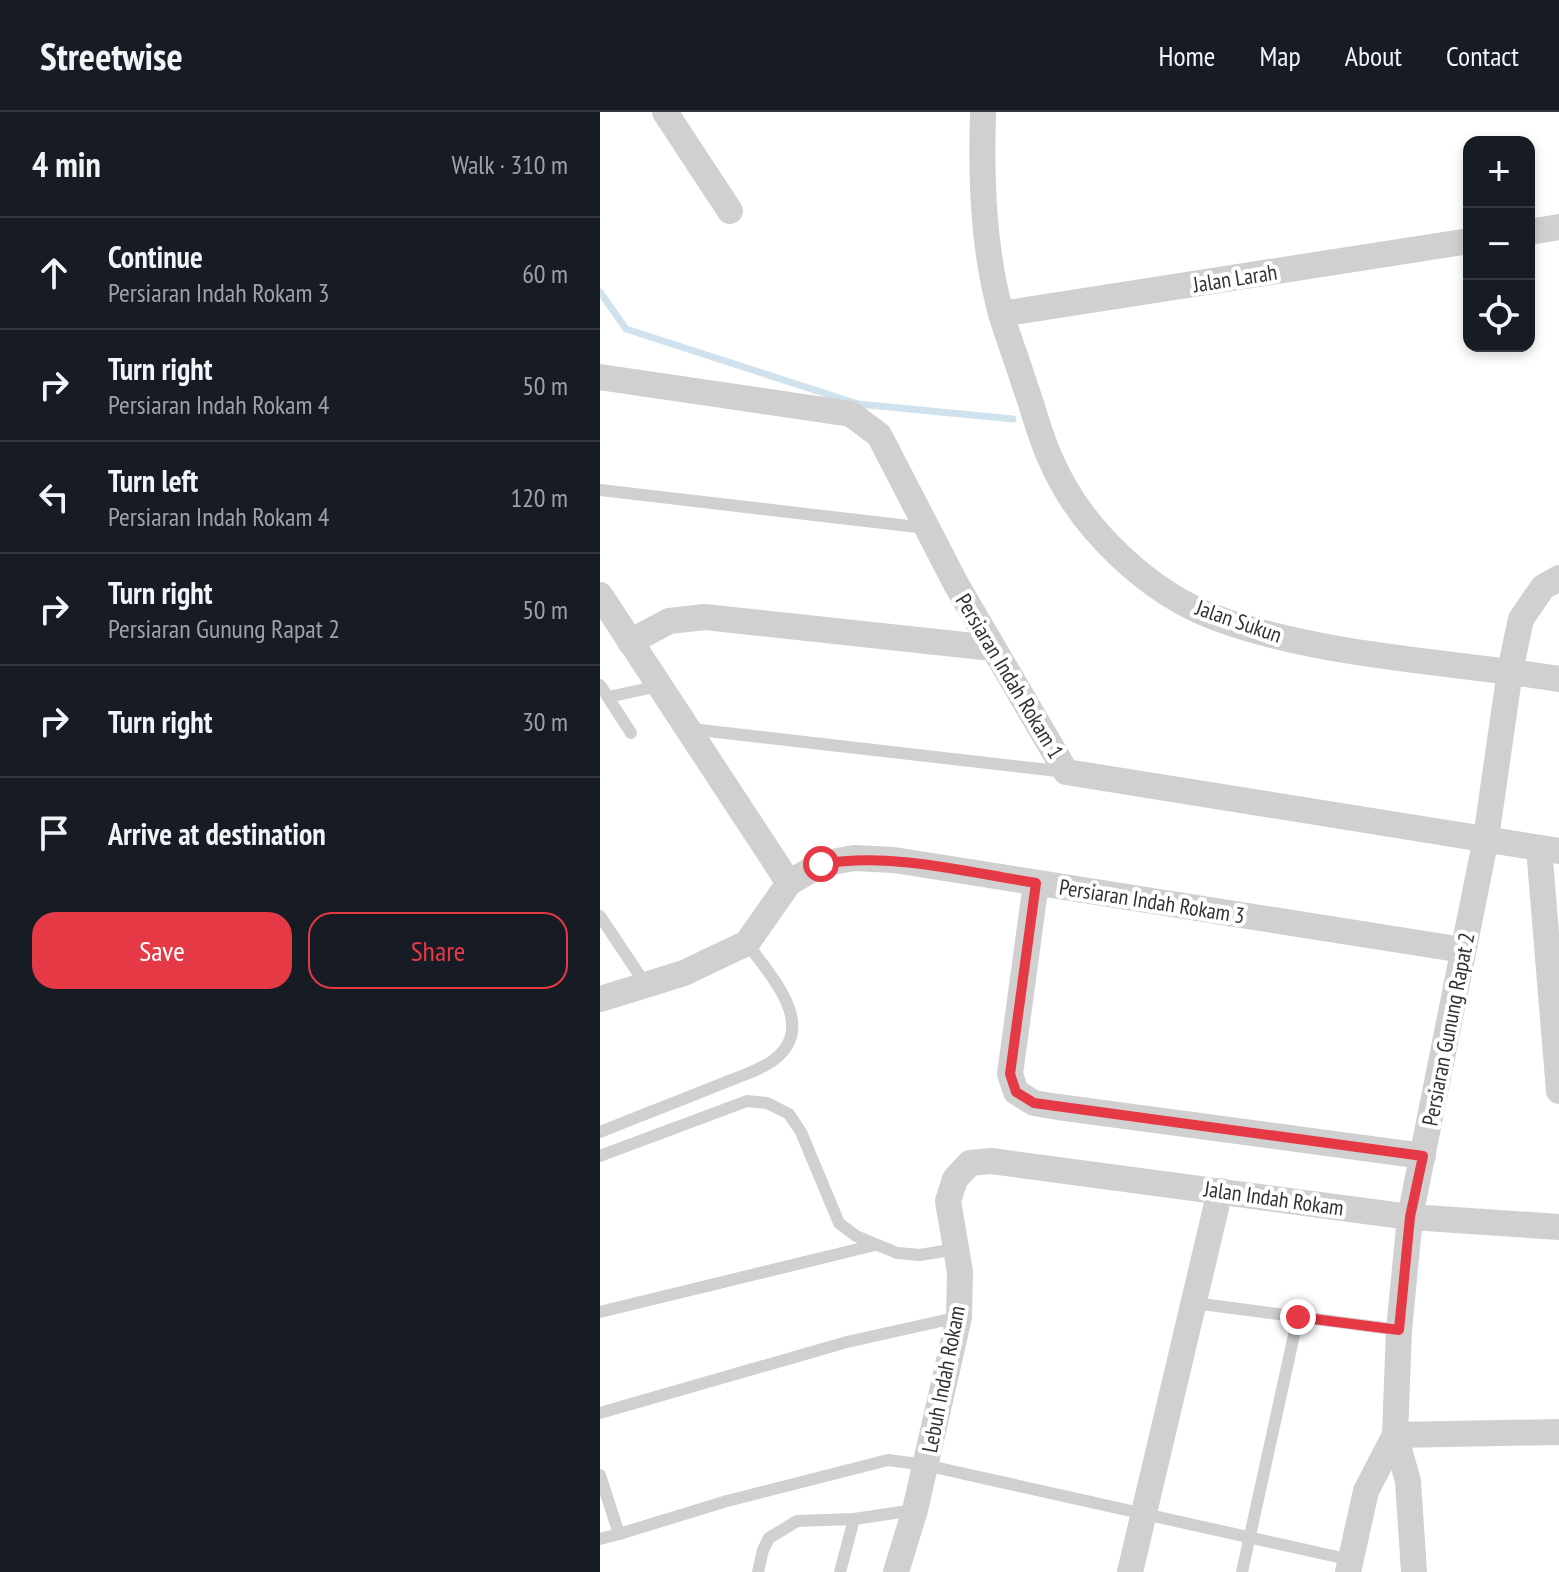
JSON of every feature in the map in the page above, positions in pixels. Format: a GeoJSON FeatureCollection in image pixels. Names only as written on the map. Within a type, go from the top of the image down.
{"type":"FeatureCollection","features":[{"type":"Feature","properties":{"kind":"street"},"geometry":{"type":"LineString","coordinates":[[665,112],[730,211]]}},
{"type":"Feature","properties":{"kind":"street","name":"Jalan Sukun"},"geometry":{"type":"LineString","coordinates":[[983,112],[981,166],[986,235],[1001,314],[1051,461],[1081,513],[1117,554],[1164,591],[1215,618],[1271,636],[1559,679]]}},
{"type":"Feature","properties":{"kind":"street"},"geometry":{"type":"LineString","coordinates":[[1535,231],[1559,227]]}},
{"type":"Feature","properties":{"kind":"street","name":"Jalan Larah"},"geometry":{"type":"LineString","coordinates":[[1001,314],[1463,242]]}},
{"type":"Feature","properties":{"kind":"street","name":"Persiaran Indah Rokam 1"},"geometry":{"type":"LineString","coordinates":[[600,377],[851,414],[879,435],[992,648],[1066,772],[1549,850]]}},
{"type":"Feature","properties":{"kind":"street","name":"Persiaran Gunung Rapat 2"},"geometry":{"type":"LineString","coordinates":[[1414,1572],[1408,1481],[1395,1435],[1399,1330],[1410,1217],[1486,838],[1510,671],[1521,619],[1543,587],[1559,578]]}},
{"type":"Feature","properties":{"kind":"street"},"geometry":{"type":"LineString","coordinates":[[600,595],[789,883]]}},
{"type":"Feature","properties":{"kind":"street"},"geometry":{"type":"LineString","coordinates":[[630,642],[669,621],[705,617],[992,648]]}},
{"type":"Feature","properties":{"kind":"street"},"geometry":{"type":"LineString","coordinates":[[1549,850],[1559,1091]]}},
{"type":"Feature","properties":{"kind":"street","name":"Persiaran Indah Rokam 3"},"geometry":{"type":"LineString","coordinates":[[600,999],[684,973],[747,943],[789,883],[821,864],[854,858],[894,860],[1463,950]]}},
{"type":"Feature","properties":{"kind":"street"},"geometry":{"type":"LineString","coordinates":[[1036,883],[1010,1074],[1016,1092],[1034,1103],[1058,1107],[1423,1156]]}},
{"type":"Feature","properties":{"kind":"street","name":"Jalan Indah Rokam"},"geometry":{"type":"LineString","coordinates":[[991,1161],[1410,1217],[1559,1227]]}},
{"type":"Feature","properties":{"kind":"street","name":"Lebuh Indah Rokam"},"geometry":{"type":"LineString","coordinates":[[896,1572],[915,1510],[959,1317],[960,1272],[948,1201],[955,1179],[970,1163],[991,1161]]}},
{"type":"Feature","properties":{"kind":"street"},"geometry":{"type":"LineString","coordinates":[[1130,1572],[1220,1191]]}},
{"type":"Feature","properties":{"kind":"street"},"geometry":{"type":"LineString","coordinates":[[1395,1435],[1559,1432]]}},
{"type":"Feature","properties":{"kind":"street","name":"Persiaran Gunung Rapat 2"},"geometry":{"type":"LineString","coordinates":[[1349,1566],[1366,1491],[1395,1435]]}},
{"type":"Feature","properties":{"kind":"lane"},"geometry":{"type":"LineString","coordinates":[[600,490],[926,528]]}},
{"type":"Feature","properties":{"kind":"lane"},"geometry":{"type":"LineString","coordinates":[[600,685],[631,733]]}},
{"type":"Feature","properties":{"kind":"lane"},"geometry":{"type":"LineString","coordinates":[[608,697],[659,686]]}},
{"type":"Feature","properties":{"kind":"lane"},"geometry":{"type":"LineString","coordinates":[[688,729],[1066,772]]}},
{"type":"Feature","properties":{"kind":"lane"},"geometry":{"type":"LineString","coordinates":[[600,916],[646,985]]}},
{"type":"Feature","properties":{"kind":"lane"},"geometry":{"type":"LineString","coordinates":[[600,1132],[754,1071],[777,1058],[790,1039],[794,1018],[785,996],[747,943]]}},
{"type":"Feature","properties":{"kind":"lane"},"geometry":{"type":"LineString","coordinates":[[600,1156],[747,1101],[767,1103],[789,1114],[801,1132],[839,1223],[856,1236],[897,1253],[920,1255],[956,1249]]}},
{"type":"Feature","properties":{"kind":"lane"},"geometry":{"type":"LineString","coordinates":[[600,1312],[875,1245]]}},
{"type":"Feature","properties":{"kind":"lane"},"geometry":{"type":"LineString","coordinates":[[1194,1303],[1399,1330]]}},
{"type":"Feature","properties":{"kind":"lane"},"geometry":{"type":"LineString","coordinates":[[600,1413],[847,1342],[959,1317]]}},
{"type":"Feature","properties":{"kind":"lane"},"geometry":{"type":"LineString","coordinates":[[1242,1572],[1298,1317]]}},
{"type":"Feature","properties":{"kind":"lane"},"geometry":{"type":"LineString","coordinates":[[600,1539],[727,1501],[888,1460],[925,1465],[1250,1538],[1349,1566]]}},
{"type":"Feature","properties":{"kind":"lane"},"geometry":{"type":"LineString","coordinates":[[600,1475],[619,1534]]}},
{"type":"Feature","properties":{"kind":"lane"},"geometry":{"type":"LineString","coordinates":[[758,1572],[769,1538],[797,1521],[854,1519],[915,1510]]}},
{"type":"Feature","properties":{"kind":"lane"},"geometry":{"type":"LineString","coordinates":[[840,1572],[854,1519]]}},
{"type":"Feature","properties":{"kind":"waterway"},"geometry":{"type":"LineString","coordinates":[[600,292],[626,329],[858,404],[1013,419]]}},
{"type":"Feature","properties":{"kind":"route"},"geometry":{"type":"LineString","coordinates":[[821,864],[854,858],[894,860],[1036,883],[1010,1074],[1016,1092],[1034,1103],[1423,1156],[1410,1217],[1399,1330],[1298,1317]]}}]}
